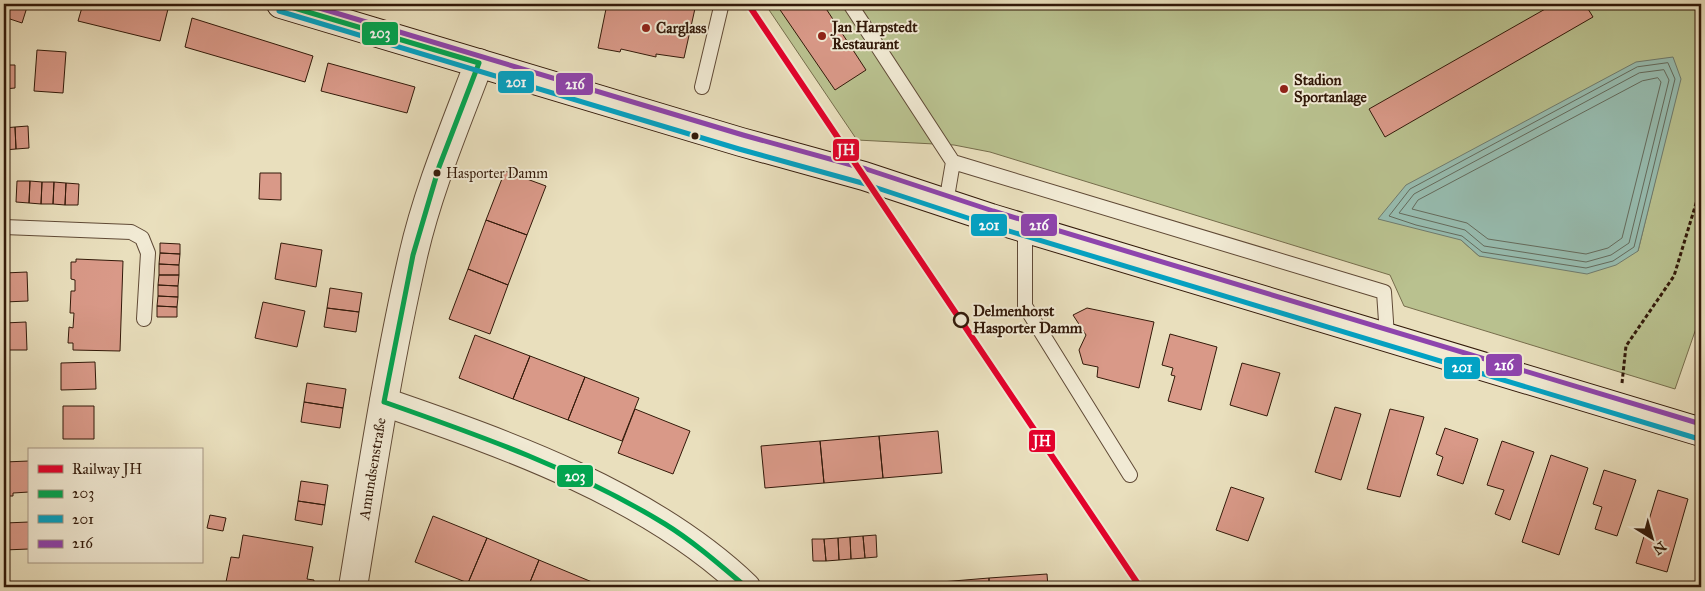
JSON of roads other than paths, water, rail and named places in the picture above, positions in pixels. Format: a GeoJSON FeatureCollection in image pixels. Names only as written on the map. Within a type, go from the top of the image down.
{"type":"FeatureCollection","features":[{"type":"Feature","properties":{"kind":"main road"},"geometry":{"type":"LineString","coordinates":[[282,4],[741,142],[864,176],[946,204],[1701,432]]}},
{"type":"Feature","properties":{"kind":"main road","name":"Amundsenstraße"},"geometry":{"type":"LineString","coordinates":[[353,587],[384,402],[413,255],[439,167],[479,63]]}},
{"type":"Feature","properties":{"kind":"main road"},"geometry":{"type":"LineString","coordinates":[[384,402],[489,438],[630,502],[719,561],[746,587]]}},
{"type":"Feature","properties":{"kind":"lane"},"geometry":{"type":"LineString","coordinates":[[850,4],[953,162],[1384,292],[1387,336]]}},
{"type":"Feature","properties":{"kind":"lane"},"geometry":{"type":"LineString","coordinates":[[702,87],[721,7]]}},
{"type":"Feature","properties":{"kind":"lane"},"geometry":{"type":"LineString","coordinates":[[946,204],[953,162]]}},
{"type":"Feature","properties":{"kind":"lane"},"geometry":{"type":"LineString","coordinates":[[4,227],[130,232],[142,238],[148,253],[144,319]]}},
{"type":"Feature","properties":{"kind":"lane"},"geometry":{"type":"LineString","coordinates":[[1025,228],[1025,306],[1130,475]]}},
{"type":"Feature","properties":{"kind":"water"},"geometry":{"type":"Polygon","coordinates":[[[1673,57],[1681,79],[1638,251],[1616,265],[1587,274],[1479,256],[1461,240],[1378,219],[1406,185],[1636,62],[1673,57]]]}},
{"type":"Feature","properties":{"kind":"rail line","name":"JH"},"geometry":{"type":"LineString","coordinates":[[748,4],[1140,587]]}},
{"type":"Feature","properties":{"kind":"place","name":"Carglass"},"geometry":{"type":"Point","coordinates":[646,28]}},
{"type":"Feature","properties":{"kind":"place","name":"Jan Harpstedt Restaurant"},"geometry":{"type":"Point","coordinates":[822,36]}},
{"type":"Feature","properties":{"kind":"place","name":"Stadion Sportanlage"},"geometry":{"type":"Point","coordinates":[1284,89]}},
{"type":"Feature","properties":{"kind":"place","name":"Hasporter Damm"},"geometry":{"type":"Point","coordinates":[437,173]}},
{"type":"Feature","properties":{"kind":"place","name":"Delmenhorst Hasporter Damm"},"geometry":{"type":"Point","coordinates":[961,320]}}]}
